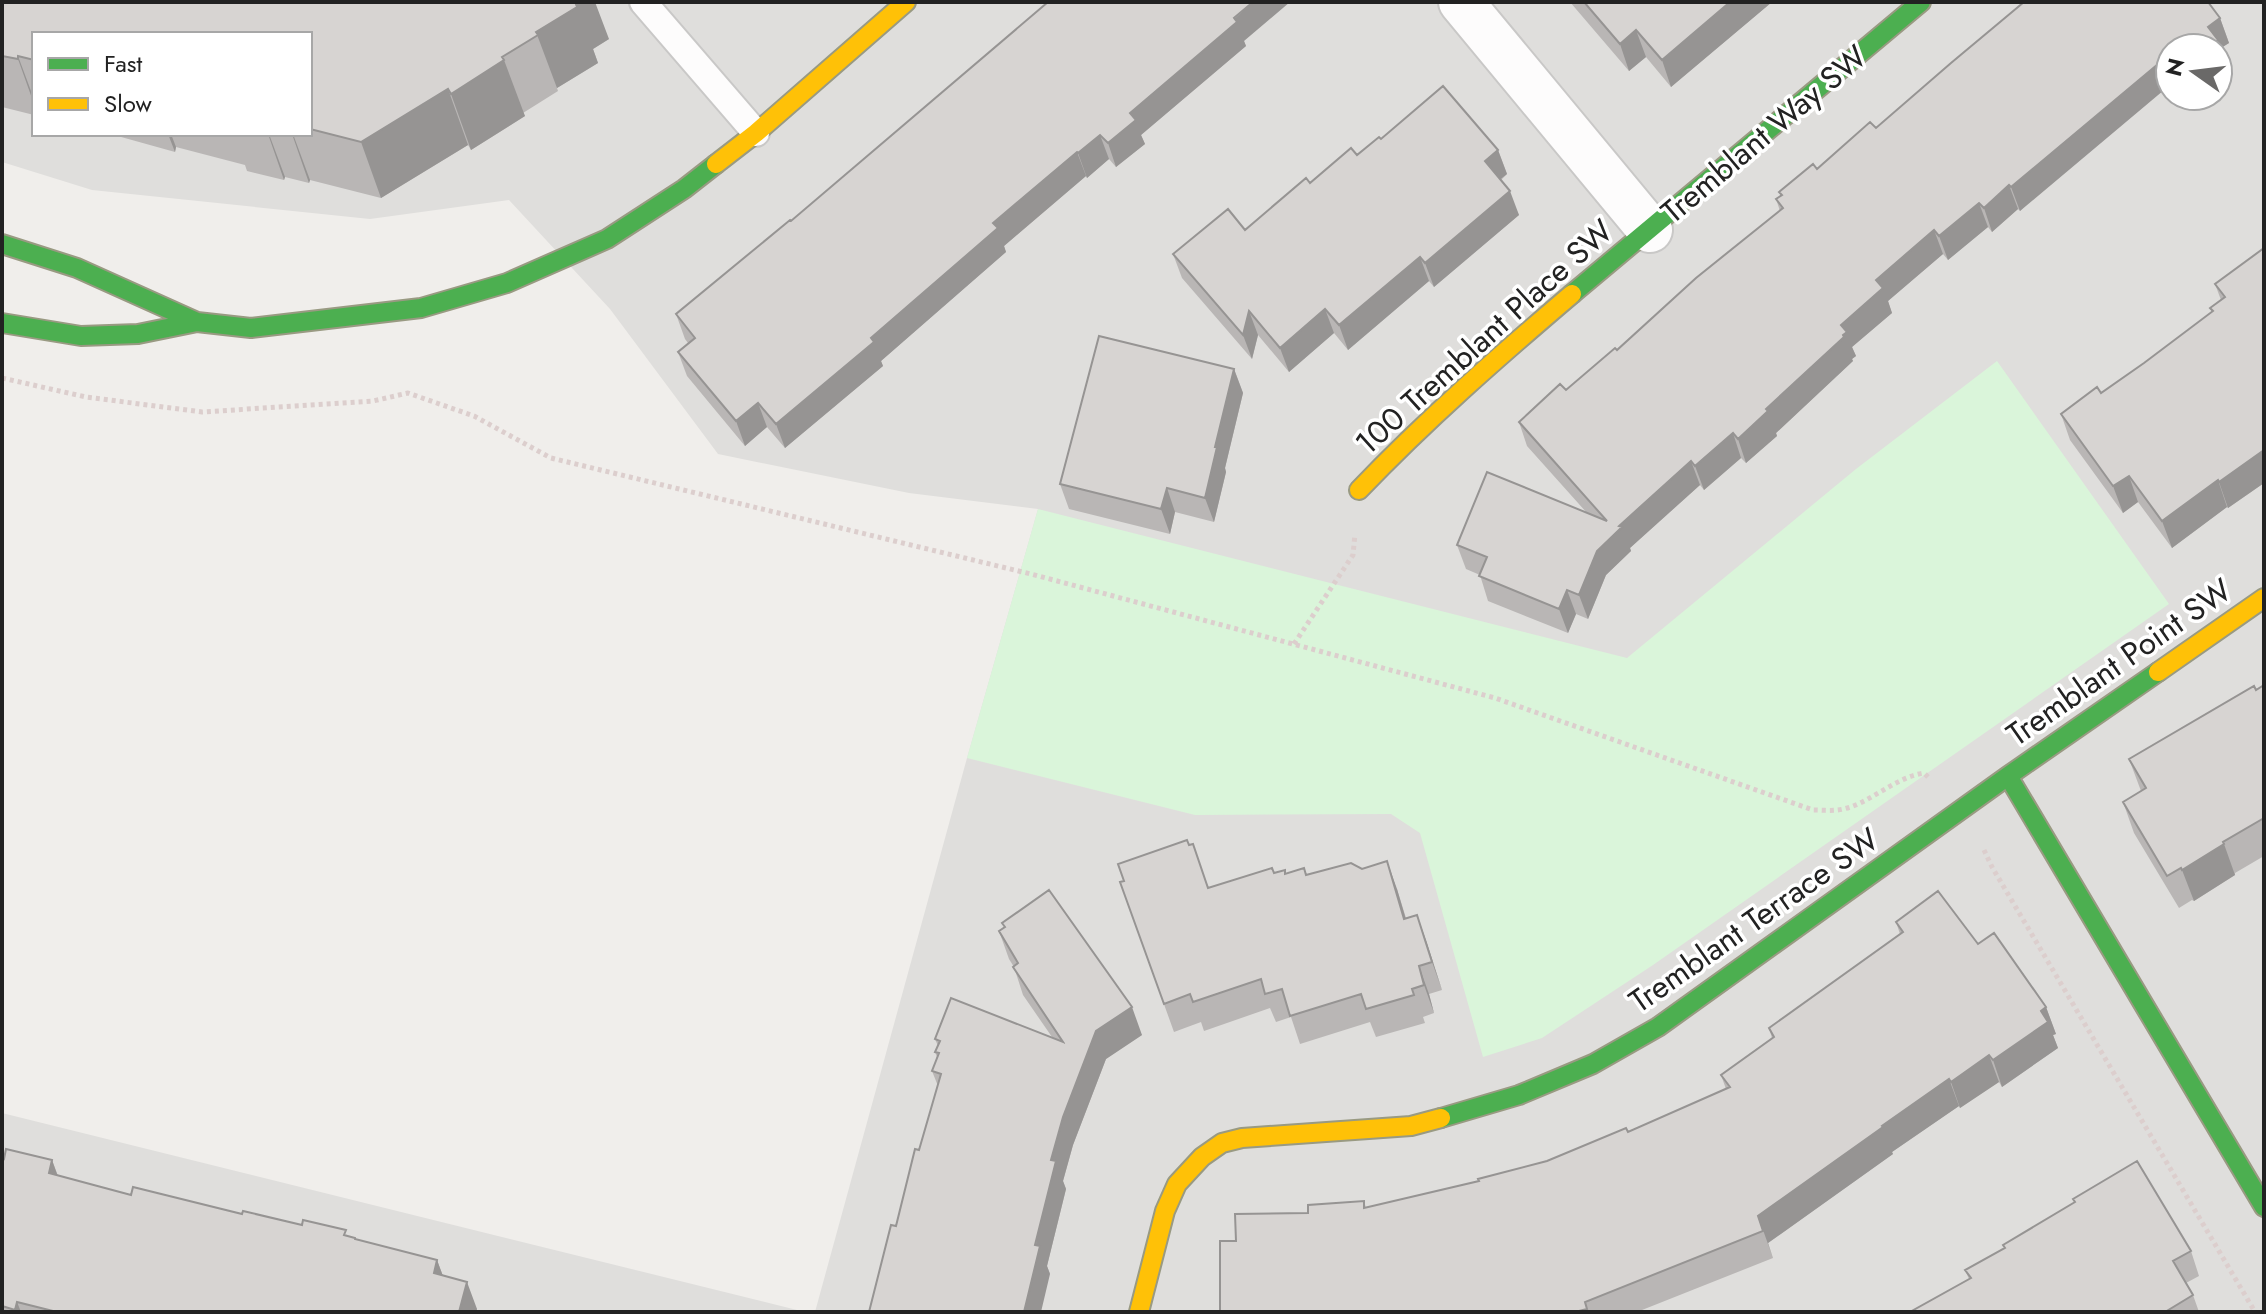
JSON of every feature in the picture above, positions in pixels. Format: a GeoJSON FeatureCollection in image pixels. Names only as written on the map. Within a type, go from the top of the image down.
{"type":"FeatureCollection","features":[{"type":"Feature","properties":{"kind":"street"},"geometry":{"type":"LineString","coordinates":[[2,323],[81,336],[138,334],[197,322],[251,328],[421,308],[507,283],[607,239],[684,189],[756,133],[906,2]]}},
{"type":"Feature","properties":{"kind":"street","name":"Tremblant Way SW"},"geometry":{"type":"LineString","coordinates":[[1461,2],[1650,230],[1921,2]]}},
{"type":"Feature","properties":{"kind":"street","name":"100 Tremblant Place SW"},"geometry":{"type":"LineString","coordinates":[[1359,490],[1408,439],[1502,353],[1650,230]]}},
{"type":"Feature","properties":{"kind":"street"},"geometry":{"type":"LineString","coordinates":[[2,244],[37,253],[136,292],[197,322]]}},
{"type":"Feature","properties":{"kind":"street","name":"Tremblant Point SW"},"geometry":{"type":"LineString","coordinates":[[2008,776],[2264,598]]}},
{"type":"Feature","properties":{"kind":"street"},"geometry":{"type":"LineString","coordinates":[[2008,776],[2264,1207]]}},
{"type":"Feature","properties":{"kind":"street","name":"Tremblant Terrace SW"},"geometry":{"type":"LineString","coordinates":[[1139,1312],[1165,1211],[1177,1184],[1202,1157],[1222,1143],[1242,1138],[1411,1126],[1507,1099],[1593,1064],[1658,1027],[2008,776]]}},
{"type":"Feature","properties":{"kind":"lane"},"geometry":{"type":"LineString","coordinates":[[643,2],[756,133]]}},
{"type":"Feature","properties":{"kind":"path"},"geometry":{"type":"LineString","coordinates":[[2,378],[86,397],[202,412],[373,401],[408,393],[474,416],[551,458],[1031,574],[1495,698],[1813,810],[1840,810],[1870,798],[1908,775],[1924,773],[1965,807],[1992,867],[2255,1312]]}},
{"type":"Feature","properties":{"kind":"path"},"geometry":{"type":"LineString","coordinates":[[1294,644],[1353,555],[1359,490]]}},
{"type":"Feature","properties":{"kind":"shaded area"},"geometry":{"type":"Polygon","coordinates":[[[2,2],[2264,2],[2264,1312],[815,1312],[1038,509],[909,493],[718,454],[610,309],[509,200],[370,219],[92,190],[2,162],[2,2]]]}},
{"type":"Feature","properties":{"kind":"shaded area"},"geometry":{"type":"Polygon","coordinates":[[[2,1113],[805,1312],[2,1312],[2,1113]]]}},
{"type":"Feature","properties":{"kind":"green space"},"geometry":{"type":"Polygon","coordinates":[[[1997,361],[2169,604],[1653,965],[1542,1038],[1483,1057],[1420,833],[1391,814],[1195,815],[967,758],[1038,509],[1627,658],[1856,469],[1997,361]]]}},
{"type":"Feature","properties":{"kind":"building"},"geometry":{"type":"Polygon","coordinates":[[[2,2],[575,2],[577,7],[536,32],[538,35],[502,57],[504,60],[451,94],[448,89],[361,142],[312,130],[312,32],[32,32],[32,60],[2,56],[2,2]]]}},
{"type":"Feature","properties":{"kind":"building"},"geometry":{"type":"Polygon","coordinates":[[[1048,2],[1253,2],[1234,18],[1237,22],[1130,113],[1136,120],[1108,143],[1100,135],[1077,152],[993,223],[998,228],[871,338],[874,342],[776,424],[758,403],[736,421],[678,352],[695,338],[676,314],[791,221],[1048,2]]]}},
{"type":"Feature","properties":{"kind":"building"},"geometry":{"type":"Polygon","coordinates":[[[1584,2],[1730,2],[1662,60],[1636,30],[1620,44],[1584,2]]]}},
{"type":"Feature","properties":{"kind":"building"},"geometry":{"type":"Polygon","coordinates":[[[2024,2],[2208,2],[2220,18],[2208,27],[2212,32],[2154,32],[2154,67],[1984,208],[1979,203],[1939,236],[1934,230],[1876,280],[1883,288],[1841,325],[1847,332],[1844,337],[1766,409],[1768,411],[1738,439],[1733,433],[1695,466],[1691,461],[1619,526],[1622,527],[1597,551],[1579,595],[1567,590],[1559,609],[1479,576],[1487,557],[1457,545],[1487,472],[1607,521],[1519,422],[1560,384],[1566,390],[1615,348],[1617,350],[1696,278],[1783,208],[1776,199],[1782,195],[1779,192],[1813,164],[1817,169],[1870,122],[1876,128],[2024,2]]]}},
{"type":"Feature","properties":{"kind":"building"},"geometry":{"type":"Polygon","coordinates":[[[1443,86],[1498,150],[1485,161],[1510,191],[1425,263],[1420,257],[1339,325],[1325,309],[1280,348],[1249,311],[1243,335],[1173,254],[1228,209],[1245,230],[1306,178],[1310,183],[1351,148],[1357,155],[1379,137],[1381,139],[1443,86]]]}},
{"type":"Feature","properties":{"kind":"building"},"geometry":{"type":"Polygon","coordinates":[[[2264,248],[2264,450],[2162,521],[2129,476],[2113,486],[2061,414],[2097,387],[2101,393],[2213,311],[2210,308],[2225,297],[2215,284],[2264,248]]]}},
{"type":"Feature","properties":{"kind":"building"},"geometry":{"type":"Polygon","coordinates":[[[1099,336],[1234,369],[1205,498],[1167,488],[1161,509],[1060,484],[1099,336]]]}},
{"type":"Feature","properties":{"kind":"building"},"geometry":{"type":"Polygon","coordinates":[[[2264,685],[2264,818],[2182,870],[2167,876],[2123,802],[2146,788],[2129,759],[2254,686],[2256,690],[2264,685]]]}},
{"type":"Feature","properties":{"kind":"building"},"geometry":{"type":"Polygon","coordinates":[[[1187,840],[1189,845],[1193,844],[1208,888],[1272,868],[1274,873],[1285,870],[1285,874],[1304,868],[1306,875],[1351,863],[1362,869],[1387,861],[1404,919],[1417,915],[1432,962],[1419,966],[1424,985],[1412,989],[1414,995],[1366,1009],[1361,994],[1290,1016],[1282,989],[1265,994],[1261,979],[1193,1002],[1190,994],[1164,1004],[1120,882],[1124,881],[1118,864],[1187,840]]]}},
{"type":"Feature","properties":{"kind":"building"},"geometry":{"type":"Polygon","coordinates":[[[1049,890],[1132,1007],[1096,1031],[1063,1117],[1051,1160],[1056,1161],[1035,1245],[1040,1246],[1024,1312],[869,1312],[891,1225],[896,1226],[915,1149],[919,1150],[941,1074],[932,1071],[939,1053],[935,1052],[940,1041],[935,1039],[951,998],[1063,1042],[1013,967],[1018,963],[999,931],[1005,927],[1002,923],[1049,890]]]}},
{"type":"Feature","properties":{"kind":"building"},"geometry":{"type":"Polygon","coordinates":[[[1938,891],[1978,944],[1994,933],[2046,1007],[2041,1011],[2048,1022],[1993,1060],[1989,1055],[1951,1082],[1949,1079],[1758,1216],[1763,1231],[1585,1302],[1587,1309],[1575,1312],[1220,1312],[1220,1241],[1236,1241],[1235,1214],[1308,1213],[1308,1205],[1364,1201],[1364,1208],[1479,1181],[1547,1161],[1626,1128],[1628,1132],[1730,1087],[1721,1075],[1774,1037],[1769,1028],[1903,932],[1896,922],[1938,891]]]}},
{"type":"Feature","properties":{"kind":"building"},"geometry":{"type":"Polygon","coordinates":[[[6,1149],[52,1160],[49,1173],[131,1195],[133,1187],[242,1214],[243,1211],[302,1225],[303,1220],[346,1230],[344,1235],[355,1239],[437,1260],[434,1273],[467,1282],[459,1312],[57,1312],[17,1302],[15,1310],[2,1306],[2,1158],[6,1149]]]}},
{"type":"Feature","properties":{"kind":"building"},"geometry":{"type":"Polygon","coordinates":[[[2137,1161],[2191,1251],[2173,1261],[2193,1295],[2165,1312],[1910,1312],[1971,1278],[1965,1270],[2005,1248],[2003,1245],[2137,1161]]]}},
{"type":"Feature","properties":{"kind":"traffic: fast"},"geometry":{"type":"LineString","coordinates":[[1572,294],[1921,2]]}},
{"type":"Feature","properties":{"kind":"traffic: fast"},"geometry":{"type":"LineString","coordinates":[[2,323],[81,336],[138,334],[197,322],[251,328],[421,308],[507,283],[607,239],[684,189],[716,164]]}},
{"type":"Feature","properties":{"kind":"traffic: fast"},"geometry":{"type":"LineString","coordinates":[[2,244],[77,268],[197,322]]}},
{"type":"Feature","properties":{"kind":"traffic: fast"},"geometry":{"type":"LineString","coordinates":[[1441,1118],[1519,1095],[1593,1064],[1658,1027],[2158,672]]}},
{"type":"Feature","properties":{"kind":"traffic: fast"},"geometry":{"type":"LineString","coordinates":[[2008,776],[2264,1207]]}},
{"type":"Feature","properties":{"kind":"traffic: slow"},"geometry":{"type":"LineString","coordinates":[[716,164],[906,2]]}},
{"type":"Feature","properties":{"kind":"traffic: slow"},"geometry":{"type":"LineString","coordinates":[[1359,490],[1463,389],[1572,294]]}},
{"type":"Feature","properties":{"kind":"traffic: slow"},"geometry":{"type":"LineString","coordinates":[[2158,672],[2264,598]]}},
{"type":"Feature","properties":{"kind":"traffic: slow"},"geometry":{"type":"LineString","coordinates":[[1139,1312],[1165,1211],[1177,1184],[1202,1157],[1222,1143],[1242,1138],[1411,1126],[1441,1118]]}}]}
